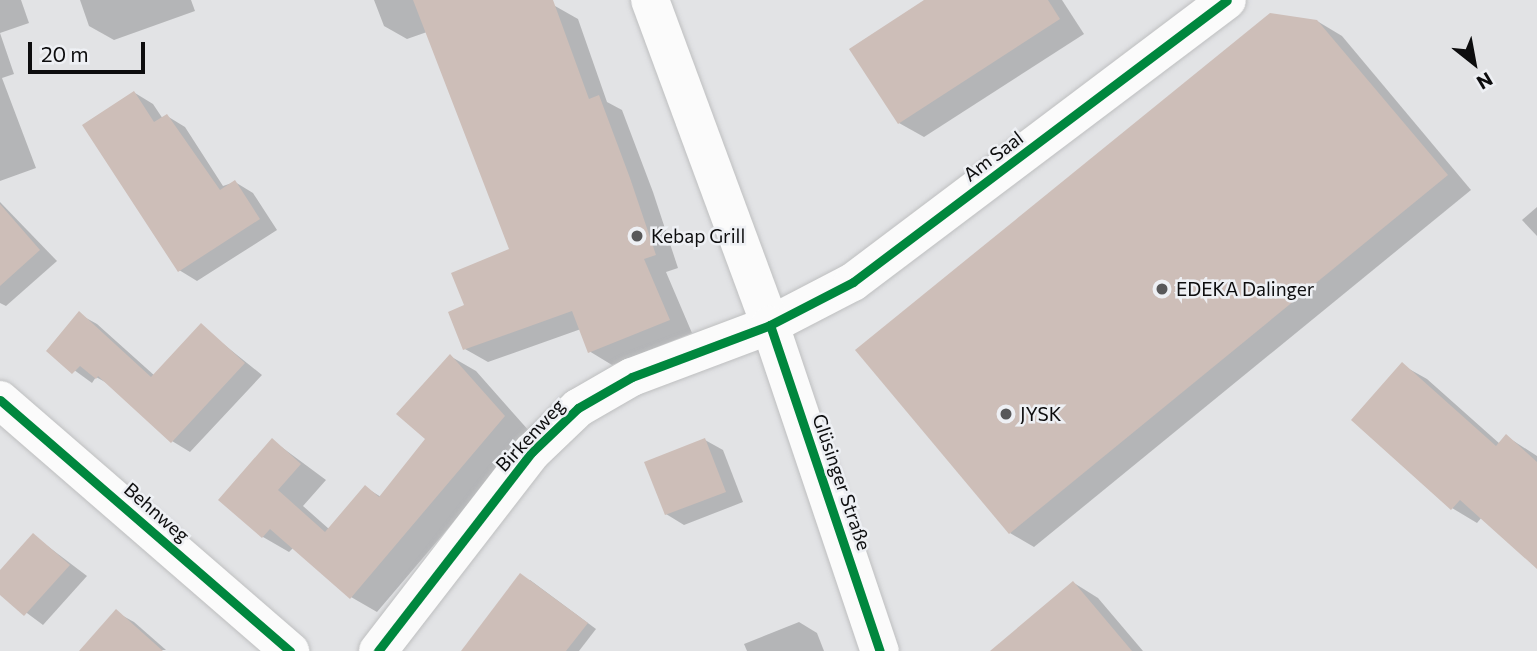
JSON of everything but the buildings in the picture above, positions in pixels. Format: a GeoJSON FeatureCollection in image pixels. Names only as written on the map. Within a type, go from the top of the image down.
{"type":"FeatureCollection","features":[{"type":"Feature","properties":{"kind":"street","name":"Glüsinger Straße"},"geometry":{"type":"LineString","coordinates":[[650,0],[770,325],[880,651]]}},
{"type":"Feature","properties":{"kind":"street","name":"Am Saal"},"geometry":{"type":"LineString","coordinates":[[770,325],[853,282],[1227,0]]}},
{"type":"Feature","properties":{"kind":"street","name":"Birkenweg"},"geometry":{"type":"LineString","coordinates":[[378,651],[532,452],[578,408],[632,377],[770,325]]}},
{"type":"Feature","properties":{"kind":"street","name":"Behnweg"},"geometry":{"type":"LineString","coordinates":[[0,400],[290,651]]}},
{"type":"Feature","properties":{"kind":"cycle path"},"geometry":{"type":"LineString","coordinates":[[378,651],[532,452],[578,408],[632,377],[770,325],[853,282],[1227,0]]}},
{"type":"Feature","properties":{"kind":"cycle path"},"geometry":{"type":"LineString","coordinates":[[770,325],[880,651]]}},
{"type":"Feature","properties":{"kind":"cycle path"},"geometry":{"type":"LineString","coordinates":[[0,400],[290,651]]}},
{"type":"Feature","properties":{"kind":"place","name":"Kebap Grill"},"geometry":{"type":"Point","coordinates":[637,236]}},
{"type":"Feature","properties":{"kind":"place","name":"EDEKA Dalinger"},"geometry":{"type":"Point","coordinates":[1162,289]}},
{"type":"Feature","properties":{"kind":"place","name":"JYSK"},"geometry":{"type":"Point","coordinates":[1006,414]}}]}
